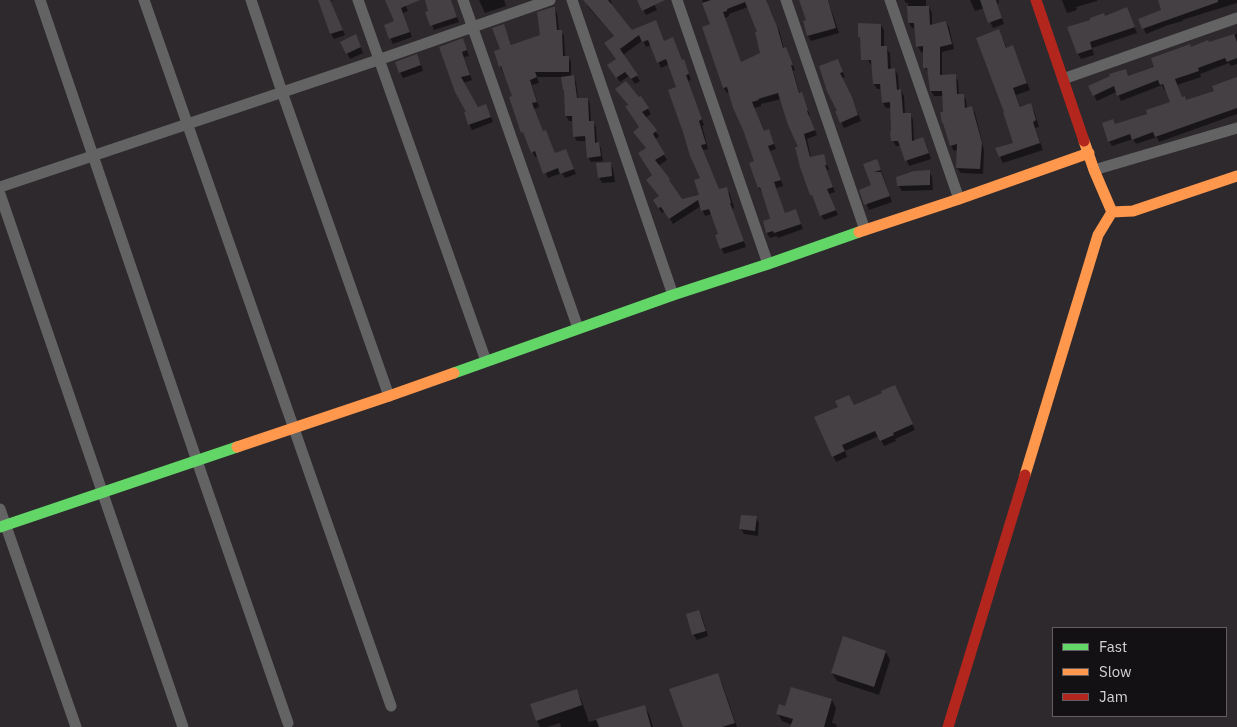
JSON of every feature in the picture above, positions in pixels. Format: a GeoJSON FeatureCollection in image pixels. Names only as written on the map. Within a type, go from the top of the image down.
{"type":"FeatureCollection","features":[{"type":"Feature","properties":{"kind":"street"},"geometry":{"type":"LineString","coordinates":[[40,0],[196,461],[288,723]]}},
{"type":"Feature","properties":{"kind":"street"},"geometry":{"type":"LineString","coordinates":[[144,0],[391,706]]}},
{"type":"Feature","properties":{"kind":"street"},"geometry":{"type":"LineString","coordinates":[[251,0],[389,396]]}},
{"type":"Feature","properties":{"kind":"street"},"geometry":{"type":"LineString","coordinates":[[358,0],[486,361]]}},
{"type":"Feature","properties":{"kind":"street"},"geometry":{"type":"LineString","coordinates":[[463,0],[578,328]]}},
{"type":"Feature","properties":{"kind":"street"},"geometry":{"type":"LineString","coordinates":[[0,187],[550,0]]}},
{"type":"Feature","properties":{"kind":"street"},"geometry":{"type":"LineString","coordinates":[[572,0],[674,295]]}},
{"type":"Feature","properties":{"kind":"street"},"geometry":{"type":"LineString","coordinates":[[677,0],[768,264]]}},
{"type":"Feature","properties":{"kind":"street"},"geometry":{"type":"LineString","coordinates":[[786,0],[865,230]]}},
{"type":"Feature","properties":{"kind":"street"},"geometry":{"type":"LineString","coordinates":[[890,0],[959,199]]}},
{"type":"Feature","properties":{"kind":"street"},"geometry":{"type":"LineString","coordinates":[[1036,0],[1094,170],[1112,212]]}},
{"type":"Feature","properties":{"kind":"street"},"geometry":{"type":"LineString","coordinates":[[1063,78],[1237,18]]}},
{"type":"Feature","properties":{"kind":"street"},"geometry":{"type":"LineString","coordinates":[[1094,170],[1237,128]]}},
{"type":"Feature","properties":{"kind":"street"},"geometry":{"type":"LineString","coordinates":[[3,526],[389,396],[578,328],[959,199],[1088,153]]}},
{"type":"Feature","properties":{"kind":"street"},"geometry":{"type":"LineString","coordinates":[[1112,212],[1133,211],[1237,176]]}},
{"type":"Feature","properties":{"kind":"street"},"geometry":{"type":"LineString","coordinates":[[0,194],[183,727]]}},
{"type":"Feature","properties":{"kind":"street"},"geometry":{"type":"LineString","coordinates":[[948,727],[1098,235],[1112,212]]}},
{"type":"Feature","properties":{"kind":"street"},"geometry":{"type":"LineString","coordinates":[[0,510],[3,526],[76,727]]}},
{"type":"Feature","properties":{"kind":"building"},"geometry":{"type":"Polygon","coordinates":[[[318,0],[330,0],[343,30],[330,34],[318,0]]]}},
{"type":"Feature","properties":{"kind":"building"},"geometry":{"type":"Polygon","coordinates":[[[385,0],[420,0],[401,8],[410,32],[389,39],[384,25],[394,21],[385,0]]]}},
{"type":"Feature","properties":{"kind":"building"},"geometry":{"type":"Polygon","coordinates":[[[425,0],[451,0],[457,17],[430,26],[425,12],[428,11],[425,0]]]}},
{"type":"Feature","properties":{"kind":"building"},"geometry":{"type":"Polygon","coordinates":[[[583,0],[608,0],[632,30],[656,20],[664,41],[673,37],[682,60],[684,59],[689,74],[686,75],[702,119],[699,121],[706,144],[701,145],[719,189],[727,187],[730,203],[744,241],[720,249],[715,235],[718,234],[709,209],[701,211],[698,200],[669,219],[661,207],[658,208],[653,200],[659,196],[646,180],[652,175],[638,153],[646,148],[633,132],[639,127],[625,106],[628,105],[615,89],[626,81],[639,97],[641,96],[649,108],[642,112],[657,130],[653,134],[665,154],[655,160],[670,179],[682,199],[699,195],[694,180],[700,178],[690,156],[668,90],[676,87],[666,59],[657,63],[648,40],[642,42],[639,35],[620,49],[638,75],[631,79],[625,72],[616,78],[607,65],[616,59],[604,43],[614,36],[583,0]]]}},
{"type":"Feature","properties":{"kind":"building"},"geometry":{"type":"Polygon","coordinates":[[[637,0],[665,0],[642,11],[637,0]]]}},
{"type":"Feature","properties":{"kind":"building"},"geometry":{"type":"Polygon","coordinates":[[[711,0],[766,0],[777,26],[783,48],[786,47],[793,65],[791,65],[799,93],[802,92],[815,130],[804,134],[810,157],[824,154],[827,165],[825,165],[833,187],[827,189],[836,210],[820,216],[800,167],[795,147],[798,147],[788,125],[778,93],[758,99],[752,102],[764,131],[769,129],[774,144],[768,146],[781,180],[774,182],[785,213],[796,209],[801,224],[774,233],[773,231],[766,233],[763,221],[770,218],[760,187],[758,188],[749,163],[754,161],[743,130],[733,108],[727,87],[723,88],[702,27],[710,24],[702,3],[711,0]],[[745,2],[723,12],[741,62],[760,53],[755,32],[757,32],[745,2]]]}},
{"type":"Feature","properties":{"kind":"building"},"geometry":{"type":"Polygon","coordinates":[[[799,0],[828,0],[836,28],[807,36],[803,21],[806,20],[799,0]]]}},
{"type":"Feature","properties":{"kind":"building"},"geometry":{"type":"Polygon","coordinates":[[[980,0],[996,0],[1002,18],[988,23],[980,0]]]}},
{"type":"Feature","properties":{"kind":"building"},"geometry":{"type":"Polygon","coordinates":[[[1158,0],[1218,0],[1218,2],[1142,29],[1138,19],[1161,10],[1158,0]]]}},
{"type":"Feature","properties":{"kind":"building"},"geometry":{"type":"Polygon","coordinates":[[[907,6],[929,6],[930,25],[946,21],[952,44],[940,47],[940,75],[956,74],[957,94],[964,94],[965,108],[972,106],[982,143],[980,169],[956,168],[957,144],[950,146],[940,112],[943,112],[942,91],[930,91],[927,68],[923,68],[923,46],[916,47],[914,23],[908,23],[907,6]]]}},
{"type":"Feature","properties":{"kind":"building"},"geometry":{"type":"Polygon","coordinates":[[[555,7],[557,30],[562,30],[563,56],[569,56],[569,72],[535,72],[537,77],[530,80],[537,102],[532,103],[543,131],[546,130],[555,153],[566,149],[574,169],[560,174],[558,168],[543,174],[535,151],[531,153],[523,132],[521,133],[509,97],[512,96],[494,51],[500,49],[492,28],[504,24],[511,45],[540,35],[537,12],[555,7]]]}},
{"type":"Feature","properties":{"kind":"building"},"geometry":{"type":"Polygon","coordinates":[[[1127,7],[1135,27],[1090,42],[1092,49],[1077,54],[1067,27],[1090,20],[1090,18],[1104,13],[1105,16],[1127,7]]]}},
{"type":"Feature","properties":{"kind":"building"},"geometry":{"type":"Polygon","coordinates":[[[858,23],[881,24],[881,46],[887,46],[888,69],[895,68],[897,90],[901,89],[903,113],[911,113],[912,141],[923,137],[929,153],[905,161],[898,141],[891,141],[890,102],[882,103],[880,84],[873,84],[871,60],[861,60],[858,23]]]}},
{"type":"Feature","properties":{"kind":"building"},"geometry":{"type":"Polygon","coordinates":[[[999,29],[1006,48],[1013,45],[1027,83],[1013,88],[1020,107],[1031,103],[1036,120],[1033,122],[1040,143],[999,157],[995,148],[1013,143],[1004,112],[976,38],[999,29]]]}},
{"type":"Feature","properties":{"kind":"building"},"geometry":{"type":"Polygon","coordinates":[[[356,34],[361,47],[346,54],[340,42],[356,34]]]}},
{"type":"Feature","properties":{"kind":"building"},"geometry":{"type":"Polygon","coordinates":[[[1234,34],[1237,42],[1237,58],[1227,62],[1225,58],[1198,68],[1199,71],[1175,79],[1182,97],[1185,96],[1186,100],[1214,91],[1212,86],[1237,77],[1237,108],[1155,137],[1153,132],[1132,140],[1130,134],[1108,142],[1102,123],[1113,119],[1115,124],[1147,114],[1146,110],[1170,102],[1163,84],[1160,85],[1158,80],[1117,96],[1114,86],[1093,96],[1088,86],[1110,76],[1109,74],[1126,69],[1128,76],[1154,67],[1151,58],[1190,44],[1191,47],[1208,40],[1209,42],[1234,34]]]}},
{"type":"Feature","properties":{"kind":"building"},"geometry":{"type":"Polygon","coordinates":[[[463,38],[467,50],[462,52],[470,75],[461,77],[478,107],[486,104],[491,117],[468,125],[464,112],[466,112],[455,92],[439,47],[463,38]]]}},
{"type":"Feature","properties":{"kind":"building"},"geometry":{"type":"Polygon","coordinates":[[[417,54],[421,65],[399,73],[395,62],[417,54]]]}},
{"type":"Feature","properties":{"kind":"building"},"geometry":{"type":"Polygon","coordinates":[[[838,59],[843,72],[840,73],[852,97],[858,115],[840,123],[819,66],[838,59]]]}},
{"type":"Feature","properties":{"kind":"building"},"geometry":{"type":"Polygon","coordinates":[[[574,75],[577,98],[588,98],[589,121],[594,121],[595,143],[599,142],[601,156],[587,158],[585,136],[573,137],[572,116],[565,116],[564,90],[561,77],[574,75]]]}},
{"type":"Feature","properties":{"kind":"building"},"geometry":{"type":"Polygon","coordinates":[[[877,159],[881,170],[874,172],[881,172],[890,196],[864,205],[859,190],[871,185],[863,164],[877,159]]]}},
{"type":"Feature","properties":{"kind":"building"},"geometry":{"type":"Polygon","coordinates":[[[611,162],[612,176],[598,178],[596,163],[611,162]]]}},
{"type":"Feature","properties":{"kind":"building"},"geometry":{"type":"Polygon","coordinates":[[[930,170],[930,185],[897,186],[896,177],[914,171],[930,170]]]}},
{"type":"Feature","properties":{"kind":"building"},"geometry":{"type":"Polygon","coordinates":[[[895,385],[913,424],[880,441],[875,431],[842,445],[845,451],[832,457],[814,417],[838,407],[835,401],[849,395],[854,405],[895,385]]]}},
{"type":"Feature","properties":{"kind":"building"},"geometry":{"type":"Polygon","coordinates":[[[741,515],[757,516],[755,531],[739,529],[741,515]]]}},
{"type":"Feature","properties":{"kind":"building"},"geometry":{"type":"Polygon","coordinates":[[[699,610],[706,631],[692,635],[686,614],[699,610]]]}},
{"type":"Feature","properties":{"kind":"building"},"geometry":{"type":"Polygon","coordinates":[[[843,636],[886,651],[874,687],[831,673],[843,636]]]}},
{"type":"Feature","properties":{"kind":"building"},"geometry":{"type":"Polygon","coordinates":[[[718,673],[735,723],[722,727],[683,727],[669,689],[718,673]]]}},
{"type":"Feature","properties":{"kind":"building"},"geometry":{"type":"Polygon","coordinates":[[[791,687],[832,699],[824,727],[790,727],[793,719],[776,714],[779,704],[785,706],[791,687]]]}},
{"type":"Feature","properties":{"kind":"building"},"geometry":{"type":"Polygon","coordinates":[[[577,689],[582,705],[536,721],[530,704],[577,689]]]}},
{"type":"Feature","properties":{"kind":"building"},"geometry":{"type":"Polygon","coordinates":[[[645,705],[651,727],[599,727],[596,719],[645,705]]]}},
{"type":"Feature","properties":{"kind":"traffic: fast"},"geometry":{"type":"LineString","coordinates":[[454,373],[673,295],[859,232]]}},
{"type":"Feature","properties":{"kind":"traffic: fast"},"geometry":{"type":"LineString","coordinates":[[0,527],[237,447]]}},
{"type":"Feature","properties":{"kind":"traffic: slow"},"geometry":{"type":"LineString","coordinates":[[1025,475],[1098,235],[1112,212],[1084,141]]}},
{"type":"Feature","properties":{"kind":"traffic: slow"},"geometry":{"type":"LineString","coordinates":[[859,232],[1089,153]]}},
{"type":"Feature","properties":{"kind":"traffic: slow"},"geometry":{"type":"LineString","coordinates":[[1112,212],[1133,211],[1237,176]]}},
{"type":"Feature","properties":{"kind":"traffic: slow"},"geometry":{"type":"LineString","coordinates":[[237,447],[454,373]]}},
{"type":"Feature","properties":{"kind":"traffic: jam"},"geometry":{"type":"LineString","coordinates":[[1036,0],[1084,141]]}},
{"type":"Feature","properties":{"kind":"traffic: jam"},"geometry":{"type":"LineString","coordinates":[[948,727],[1025,475]]}}]}
